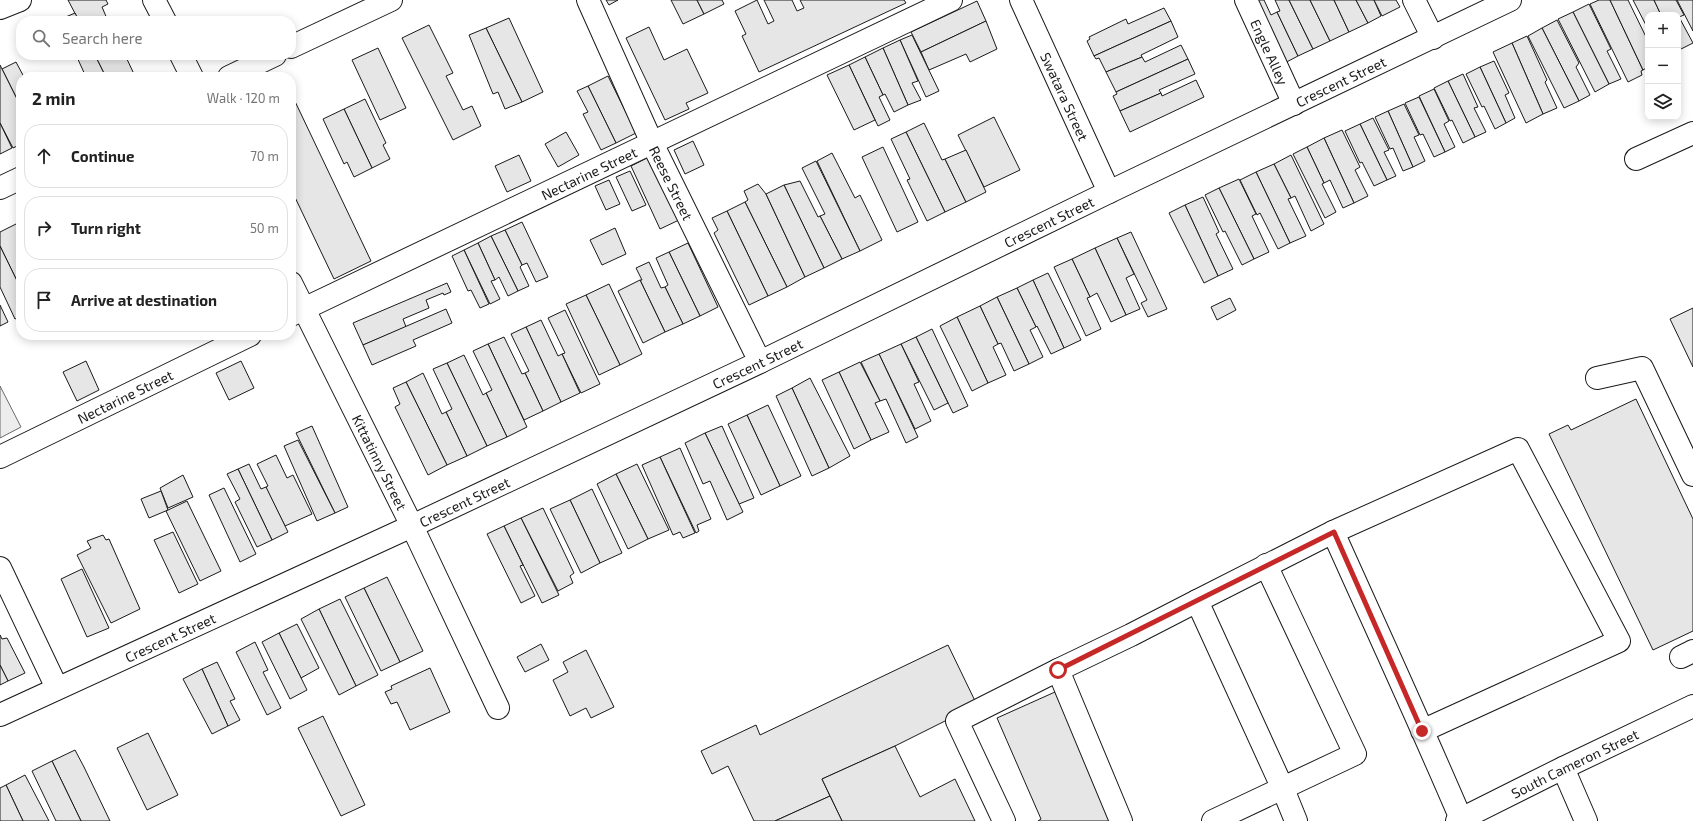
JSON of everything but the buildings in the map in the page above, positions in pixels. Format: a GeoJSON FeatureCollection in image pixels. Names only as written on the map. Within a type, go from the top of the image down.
{"type":"FeatureCollection","features":[{"type":"Feature","properties":{"kind":"main road"},"geometry":{"type":"LineString","coordinates":[[0,8],[20,0]]}},
{"type":"Feature","properties":{"kind":"main road"},"geometry":{"type":"LineString","coordinates":[[154,0],[162,16]]}},
{"type":"Feature","properties":{"kind":"main road"},"geometry":{"type":"LineString","coordinates":[[296,46],[391,0]]}},
{"type":"Feature","properties":{"kind":"main road","name":"Reese Street"},"geometry":{"type":"LineString","coordinates":[[588,0],[652,143],[760,362]]}},
{"type":"Feature","properties":{"kind":"main road","name":"Nectarine Street"},"geometry":{"type":"LineString","coordinates":[[297,312],[952,0]]}},
{"type":"Feature","properties":{"kind":"main road","name":"Swatara Street"},"geometry":{"type":"LineString","coordinates":[[1021,0],[1109,192]]}},
{"type":"Feature","properties":{"kind":"main road","name":"Engle Alley"},"geometry":{"type":"LineString","coordinates":[[1246,0],[1294,104]]}},
{"type":"Feature","properties":{"kind":"main road"},"geometry":{"type":"LineString","coordinates":[[1414,0],[1433,38]]}},
{"type":"Feature","properties":{"kind":"main road","name":"Crescent Street"},"geometry":{"type":"LineString","coordinates":[[0,715],[412,526],[760,362],[1109,192],[1510,0]]}},
{"type":"Feature","properties":{"kind":"main road"},"geometry":{"type":"LineString","coordinates":[[184,60],[190,72]]}},
{"type":"Feature","properties":{"kind":"main road"},"geometry":{"type":"LineString","coordinates":[[239,72],[265,60]]}},
{"type":"Feature","properties":{"kind":"main road"},"geometry":{"type":"LineString","coordinates":[[1636,160],[1693,133]]}},
{"type":"Feature","properties":{"kind":"main road"},"geometry":{"type":"LineString","coordinates":[[0,188],[16,180]]}},
{"type":"Feature","properties":{"kind":"main road","name":"Kittatinny Street"},"geometry":{"type":"LineString","coordinates":[[297,312],[412,526],[498,708]]}},
{"type":"Feature","properties":{"kind":"main road","name":"Nectarine Street"},"geometry":{"type":"LineString","coordinates":[[0,457],[240,340]]}},
{"type":"Feature","properties":{"kind":"main road"},"geometry":{"type":"LineString","coordinates":[[1597,378],[1642,368],[1693,475]]}},
{"type":"Feature","properties":{"kind":"main road"},"geometry":{"type":"LineString","coordinates":[[1004,821],[957,721],[1334,532],[1518,449],[1619,641],[1422,731]]}},
{"type":"Feature","properties":{"kind":"main road"},"geometry":{"type":"LineString","coordinates":[[1334,532],[1422,731],[1459,820]]}},
{"type":"Feature","properties":{"kind":"main road"},"geometry":{"type":"LineString","coordinates":[[1213,821],[1355,754],[1266,566]]}},
{"type":"Feature","properties":{"kind":"main road"},"geometry":{"type":"LineString","coordinates":[[0,568],[57,688]]}},
{"type":"Feature","properties":{"kind":"main road"},"geometry":{"type":"LineString","coordinates":[[1197,601],[1283,789],[1296,821]]}},
{"type":"Feature","properties":{"kind":"main road"},"geometry":{"type":"LineString","coordinates":[[1058,670],[1121,821]]}},
{"type":"Feature","properties":{"kind":"main road","name":"South Cameron Street"},"geometry":{"type":"LineString","coordinates":[[1459,820],[1693,706]]}},
{"type":"Feature","properties":{"kind":"main road"},"geometry":{"type":"LineString","coordinates":[[1563,768],[1586,821]]}},
{"type":"Feature","properties":{"kind":"shaded area"},"geometry":{"type":"Polygon","coordinates":[[[0,386],[21,427],[0,438],[0,386]]]}},
{"type":"Feature","properties":{"kind":"route"},"geometry":{"type":"LineString","coordinates":[[1058,670],[1131,635],[1334,532],[1422,731]]}}]}
